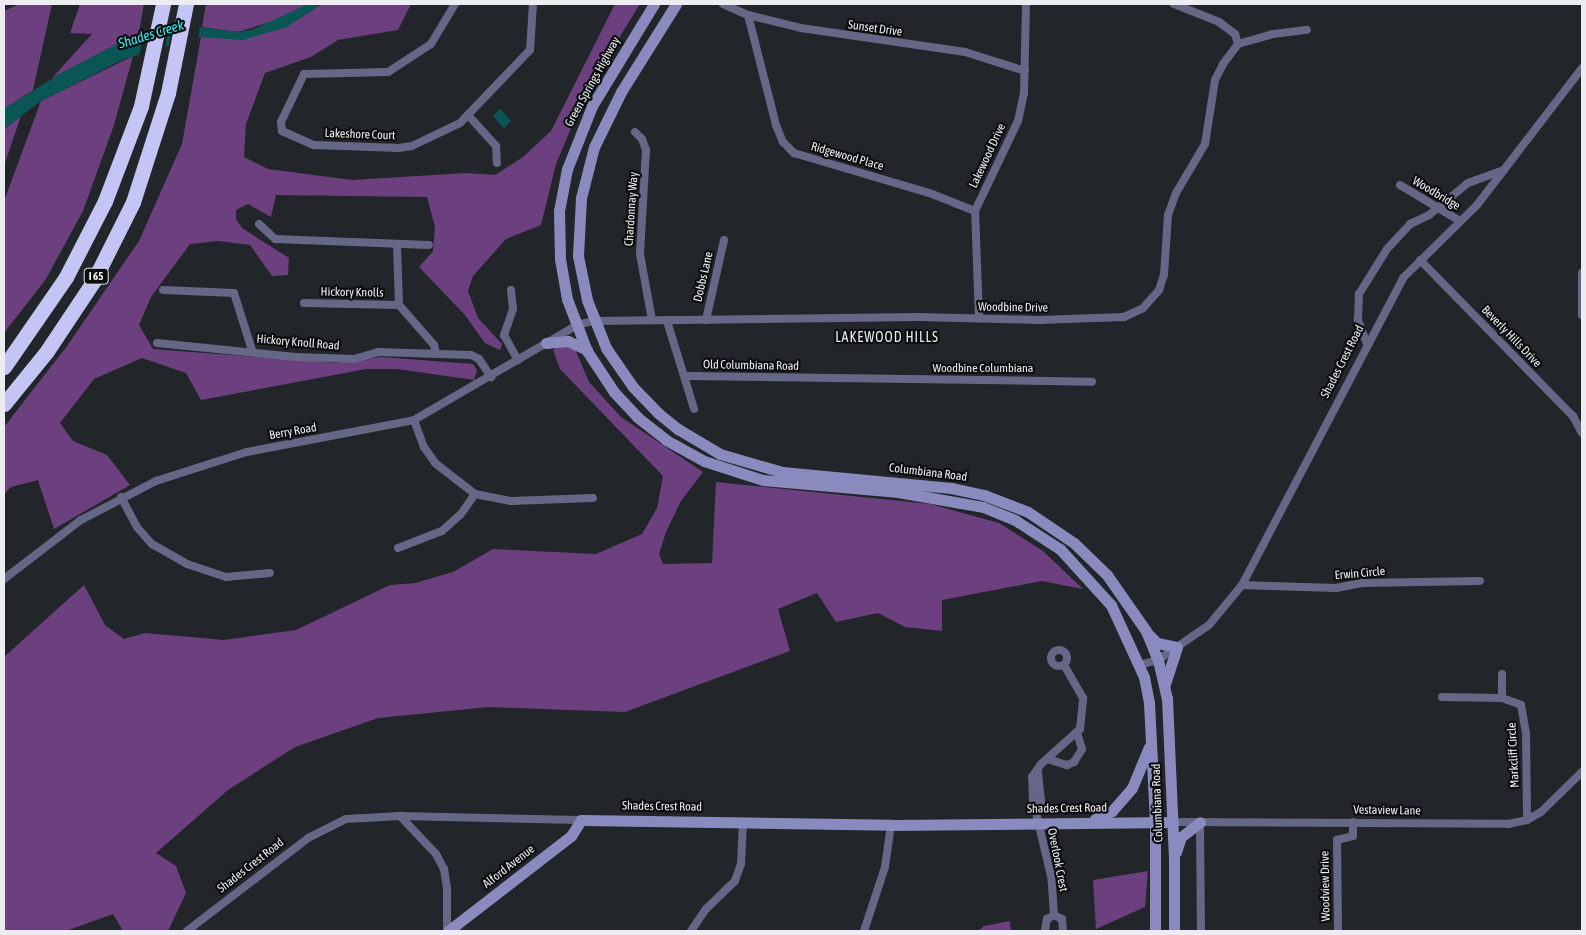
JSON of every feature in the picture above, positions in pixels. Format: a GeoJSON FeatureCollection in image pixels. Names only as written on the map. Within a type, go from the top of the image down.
{"type":"FeatureCollection","features":[{"type":"Feature","properties":{"kind":"highway","name":"I 65"},"geometry":{"type":"LineString","coordinates":[[4,367],[40,318],[78,256],[130,138],[150,73],[163,4]]}},
{"type":"Feature","properties":{"kind":"highway","name":"I 65"},"geometry":{"type":"LineString","coordinates":[[4,404],[47,351],[93,282],[133,202],[168,93],[186,4]]}},
{"type":"Feature","properties":{"kind":"main road","name":"Green Springs Highway"},"geometry":{"type":"LineString","coordinates":[[577,325],[567,299],[560,259],[559,211],[567,169],[592,106],[654,4]]}},
{"type":"Feature","properties":{"kind":"main road"},"geometry":{"type":"LineString","coordinates":[[593,321],[578,256],[581,198],[594,147],[621,92],[676,4]]}},
{"type":"Feature","properties":{"kind":"main road","name":"Columbiana Road"},"geometry":{"type":"LineString","coordinates":[[593,321],[622,374],[672,424],[720,454],[782,477],[951,488],[984,495],[1028,512],[1074,543],[1107,575],[1146,631],[1158,660],[1165,689],[1173,822],[1174,931]]}},
{"type":"Feature","properties":{"kind":"main road","name":"Columbiana Road"},"geometry":{"type":"LineString","coordinates":[[577,325],[587,351],[625,405],[666,440],[721,468],[942,499],[983,507],[1015,520],[1060,549],[1098,588],[1126,632],[1139,665],[1149,703],[1155,822],[1157,906],[1155,931]]}},
{"type":"Feature","properties":{"kind":"main road"},"geometry":{"type":"LineString","coordinates":[[546,343],[568,340],[587,351]]}},
{"type":"Feature","properties":{"kind":"main road"},"geometry":{"type":"LineString","coordinates":[[1146,631],[1157,643],[1177,647],[1165,689]]}},
{"type":"Feature","properties":{"kind":"main road"},"geometry":{"type":"LineString","coordinates":[[1090,822],[1112,811],[1128,793],[1139,775],[1152,741]]}},
{"type":"Feature","properties":{"kind":"main road","name":"Shades Crest Road"},"geometry":{"type":"LineString","coordinates":[[581,820],[891,825],[1173,822]]}},
{"type":"Feature","properties":{"kind":"main road","name":"Alford Avenue"},"geometry":{"type":"LineString","coordinates":[[448,931],[571,836],[581,820]]}},
{"type":"Feature","properties":{"kind":"main road"},"geometry":{"type":"LineString","coordinates":[[1174,858],[1181,837],[1200,822]]}},
{"type":"Feature","properties":{"kind":"main road"},"geometry":{"type":"LineString","coordinates":[[1157,906],[1175,906]]}},
{"type":"Feature","properties":{"kind":"street","name":"Lakeshore Court"},"geometry":{"type":"LineString","coordinates":[[455,4],[431,44],[388,72],[304,74],[281,122],[282,131],[314,145],[399,148],[412,146],[460,123],[468,115]]}},
{"type":"Feature","properties":{"kind":"street"},"geometry":{"type":"LineString","coordinates":[[497,163],[496,146],[468,115],[530,50],[533,4]]}},
{"type":"Feature","properties":{"kind":"street","name":"Sunset Drive"},"geometry":{"type":"LineString","coordinates":[[724,4],[748,15],[802,28],[965,52],[1025,72]]}},
{"type":"Feature","properties":{"kind":"street","name":"Lakewood Drive"},"geometry":{"type":"LineString","coordinates":[[978,318],[975,211],[1018,121],[1025,72],[1026,4]]}},
{"type":"Feature","properties":{"kind":"street"},"geometry":{"type":"LineString","coordinates":[[1174,4],[1219,22],[1235,34],[1238,44],[1273,34],[1307,30]]}},
{"type":"Feature","properties":{"kind":"street","name":"Ridgewood Place"},"geometry":{"type":"LineString","coordinates":[[748,15],[776,125],[783,142],[794,153],[932,194],[975,211]]}},
{"type":"Feature","properties":{"kind":"street","name":"Woodbine Drive"},"geometry":{"type":"LineString","coordinates":[[593,321],[978,318],[1111,319],[1143,308],[1159,290],[1164,275],[1168,215],[1176,193],[1205,144],[1215,80],[1223,64],[1238,44]]}},
{"type":"Feature","properties":{"kind":"street","name":"Shades Crest Road"},"geometry":{"type":"LineString","coordinates":[[1139,665],[1158,660],[1209,625],[1242,585],[1403,278],[1460,221],[1504,170],[1582,68]]}},
{"type":"Feature","properties":{"kind":"street","name":"Chardonnay Way"},"geometry":{"type":"LineString","coordinates":[[635,132],[642,139],[646,150],[640,254],[652,320]]}},
{"type":"Feature","properties":{"kind":"street"},"geometry":{"type":"LineString","coordinates":[[1367,344],[1358,320],[1359,294],[1397,236],[1468,183],[1504,170]]}},
{"type":"Feature","properties":{"kind":"street","name":"Woodbridge"},"geometry":{"type":"LineString","coordinates":[[1400,185],[1460,221]]}},
{"type":"Feature","properties":{"kind":"street"},"geometry":{"type":"LineString","coordinates":[[259,224],[275,239],[429,245]]}},
{"type":"Feature","properties":{"kind":"street","name":"Dobbs Lane"},"geometry":{"type":"LineString","coordinates":[[706,320],[724,240]]}},
{"type":"Feature","properties":{"kind":"street","name":"Hickory Knolls"},"geometry":{"type":"LineString","coordinates":[[397,244],[400,305],[434,345],[436,354]]}},
{"type":"Feature","properties":{"kind":"street","name":"Beverly Hills Drive"},"geometry":{"type":"LineString","coordinates":[[1420,260],[1573,416],[1582,432]]}},
{"type":"Feature","properties":{"kind":"street"},"geometry":{"type":"LineString","coordinates":[[1582,273],[1582,315]]}},
{"type":"Feature","properties":{"kind":"street"},"geometry":{"type":"LineString","coordinates":[[163,290],[234,292],[252,350]]}},
{"type":"Feature","properties":{"kind":"street"},"geometry":{"type":"LineString","coordinates":[[510,290],[513,309],[504,335],[518,360]]}},
{"type":"Feature","properties":{"kind":"street","name":"Hickory Knolls"},"geometry":{"type":"LineString","coordinates":[[304,303],[400,305]]}},
{"type":"Feature","properties":{"kind":"street","name":"Berry Road"},"geometry":{"type":"LineString","coordinates":[[4,579],[61,534],[121,497],[167,476],[227,456],[414,420],[491,377],[577,325],[593,321]]}},
{"type":"Feature","properties":{"kind":"street","name":"Old Columbiana Road"},"geometry":{"type":"LineString","coordinates":[[667,321],[687,376],[873,379]]}},
{"type":"Feature","properties":{"kind":"street","name":"Hickory Knoll Road"},"geometry":{"type":"LineString","coordinates":[[157,343],[252,350],[296,357],[354,358],[378,352],[436,354]]}},
{"type":"Feature","properties":{"kind":"street"},"geometry":{"type":"LineString","coordinates":[[436,354],[475,356],[491,377]]}},
{"type":"Feature","properties":{"kind":"street"},"geometry":{"type":"LineString","coordinates":[[687,376],[694,409]]}},
{"type":"Feature","properties":{"kind":"street","name":"Woodbine Columbiana"},"geometry":{"type":"LineString","coordinates":[[873,379],[1092,382]]}},
{"type":"Feature","properties":{"kind":"street"},"geometry":{"type":"LineString","coordinates":[[414,420],[424,447],[435,463],[452,480],[475,494],[511,502],[593,498]]}},
{"type":"Feature","properties":{"kind":"street"},"geometry":{"type":"LineString","coordinates":[[398,548],[442,531],[461,514],[475,494]]}},
{"type":"Feature","properties":{"kind":"street"},"geometry":{"type":"LineString","coordinates":[[121,497],[134,523],[152,544],[187,564],[226,577],[270,573]]}},
{"type":"Feature","properties":{"kind":"street","name":"Erwin Circle"},"geometry":{"type":"LineString","coordinates":[[1242,585],[1336,588],[1362,582],[1480,581]]}},
{"type":"Feature","properties":{"kind":"street"},"geometry":{"type":"LineString","coordinates":[[1047,759],[1067,765],[1074,762],[1082,749],[1077,733],[1083,718],[1083,698],[1064,665]]}},
{"type":"Feature","properties":{"kind":"street"},"geometry":{"type":"LineString","coordinates":[[1442,697],[1502,698],[1502,674]]}},
{"type":"Feature","properties":{"kind":"street","name":"Markcliff Circle"},"geometry":{"type":"LineString","coordinates":[[1502,698],[1522,705],[1526,733],[1527,820]]}},
{"type":"Feature","properties":{"kind":"street","name":"Overlook Crest"},"geometry":{"type":"LineString","coordinates":[[1063,931],[1062,919],[1054,915],[1051,876],[1037,823],[1037,810],[1032,800],[1032,777],[1047,759],[1077,733]]}},
{"type":"Feature","properties":{"kind":"street","name":"Vestaview Lane"},"geometry":{"type":"LineString","coordinates":[[1173,822],[1508,824],[1527,820],[1552,803],[1582,772]]}},
{"type":"Feature","properties":{"kind":"street"},"geometry":{"type":"LineString","coordinates":[[400,816],[436,854],[444,869],[448,931]]}},
{"type":"Feature","properties":{"kind":"street","name":"Shades Crest Road"},"geometry":{"type":"LineString","coordinates":[[187,931],[326,828],[346,819],[400,816],[581,820]]}},
{"type":"Feature","properties":{"kind":"street"},"geometry":{"type":"LineString","coordinates":[[691,931],[706,909],[735,881],[741,864],[743,822]]}},
{"type":"Feature","properties":{"kind":"street"},"geometry":{"type":"LineString","coordinates":[[1200,822],[1201,931]]}},
{"type":"Feature","properties":{"kind":"street","name":"Woodview Drive"},"geometry":{"type":"LineString","coordinates":[[1338,931],[1337,840],[1353,836],[1353,822]]}},
{"type":"Feature","properties":{"kind":"street"},"geometry":{"type":"LineString","coordinates":[[864,931],[885,867],[891,825]]}},
{"type":"Feature","properties":{"kind":"street"},"geometry":{"type":"LineString","coordinates":[[1045,931],[1047,919],[1054,915]]}},
{"type":"Feature","properties":{"kind":"shaded area"},"geometry":{"type":"Polygon","coordinates":[[[19,4],[52,4],[33,90],[4,109],[4,11],[19,4]]]}},
{"type":"Feature","properties":{"kind":"shaded area"},"geometry":{"type":"Polygon","coordinates":[[[80,4],[144,4],[138,37],[121,42],[52,78],[92,34],[70,33],[80,4]]]}},
{"type":"Feature","properties":{"kind":"shaded area"},"geometry":{"type":"Polygon","coordinates":[[[206,4],[308,4],[280,19],[238,32],[202,27],[206,4]]]}},
{"type":"Feature","properties":{"kind":"shaded area"},"geometry":{"type":"Polygon","coordinates":[[[322,4],[411,4],[398,30],[338,40],[311,57],[265,73],[246,124],[244,157],[268,169],[352,180],[466,173],[495,175],[523,157],[551,131],[615,4],[640,4],[587,90],[556,164],[541,225],[506,239],[473,276],[468,291],[478,318],[502,344],[500,350],[485,343],[464,314],[419,267],[433,251],[435,227],[427,197],[276,195],[271,217],[248,204],[236,210],[236,219],[242,228],[289,258],[288,275],[272,276],[250,245],[218,241],[190,244],[151,297],[139,325],[153,349],[336,363],[381,357],[473,364],[477,370],[474,380],[397,369],[366,369],[201,400],[186,373],[142,358],[94,379],[60,423],[73,441],[107,455],[130,485],[54,529],[38,480],[11,487],[4,494],[4,427],[67,346],[139,241],[182,144],[201,37],[243,39],[286,27],[322,4]]]}},
{"type":"Feature","properties":{"kind":"shaded area"},"geometry":{"type":"Polygon","coordinates":[[[133,56],[114,125],[83,211],[46,279],[4,333],[4,201],[41,101],[133,56]]]}},
{"type":"Feature","properties":{"kind":"shaded area"},"geometry":{"type":"Polygon","coordinates":[[[21,116],[4,166],[4,129],[21,116]]]}},
{"type":"Feature","properties":{"kind":"shaded area"},"geometry":{"type":"Polygon","coordinates":[[[561,345],[575,349],[589,382],[621,417],[703,472],[681,501],[666,532],[659,554],[663,564],[712,563],[716,482],[930,504],[999,523],[1043,551],[1083,589],[1042,581],[942,600],[942,631],[905,627],[878,613],[836,622],[817,593],[778,609],[790,651],[625,712],[489,707],[378,718],[295,747],[228,790],[156,853],[176,866],[186,893],[168,931],[123,931],[113,914],[66,931],[4,931],[4,657],[84,585],[105,625],[124,639],[145,633],[224,640],[296,630],[390,585],[415,583],[453,572],[493,549],[596,554],[642,534],[657,508],[663,476],[560,369],[553,350],[561,345]]]}},
{"type":"Feature","properties":{"kind":"shaded area"},"geometry":{"type":"Polygon","coordinates":[[[1148,871],[1145,907],[1096,929],[1093,880],[1148,871]]]}},
{"type":"Feature","properties":{"kind":"shaded area"},"geometry":{"type":"Polygon","coordinates":[[[1010,921],[1011,931],[978,931],[984,926],[1010,921]]]}},
{"type":"Feature","properties":{"kind":"water"},"geometry":{"type":"Polygon","coordinates":[[[308,4],[322,4],[286,27],[243,40],[201,37],[124,59],[41,101],[4,129],[4,109],[63,72],[121,42],[192,26],[238,32],[252,30],[308,4]]]}},
{"type":"Feature","properties":{"kind":"water"},"geometry":{"type":"Polygon","coordinates":[[[500,109],[511,121],[504,128],[493,116],[500,109]]]}},
{"type":"Feature","properties":{"kind":"pier"},"geometry":{"type":"Polygon","coordinates":[[[192,24],[200,25],[198,41],[168,48],[172,28],[192,24]]]}},
{"type":"Feature","properties":{"kind":"pier"},"geometry":{"type":"Polygon","coordinates":[[[169,28],[165,49],[139,56],[144,33],[169,28]]]}},
{"type":"Feature","properties":{"kind":"district","name":"LAKEWOOD HILLS"},"geometry":{"type":"Point","coordinates":[887,337]}},
{"type":"Feature","properties":{"kind":"water label","name":"Shades Creek"},"geometry":{"type":"Point","coordinates":[151,34]}}]}
